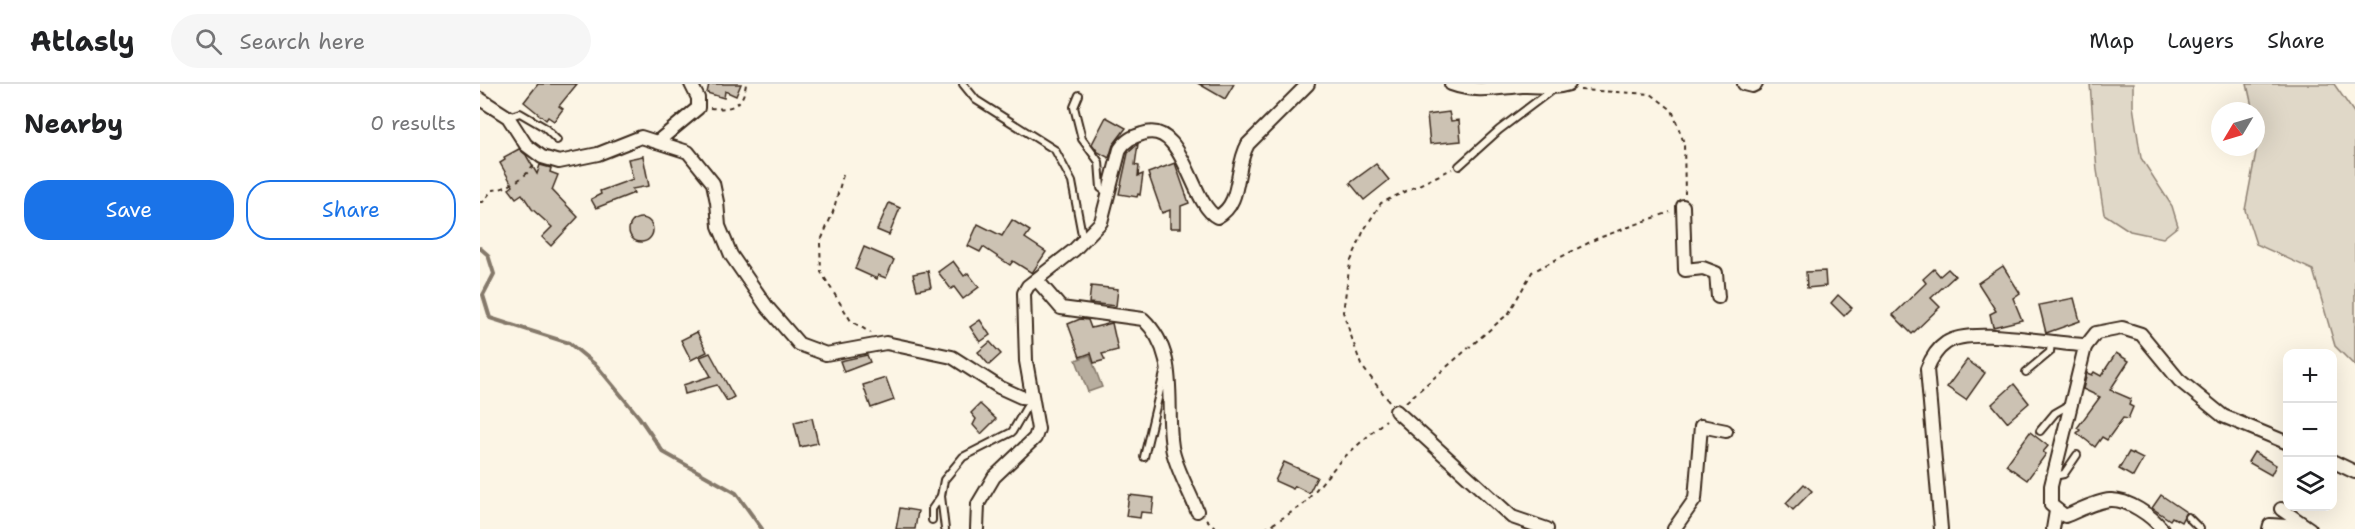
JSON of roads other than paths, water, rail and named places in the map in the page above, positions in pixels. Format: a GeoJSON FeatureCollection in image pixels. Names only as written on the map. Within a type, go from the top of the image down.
{"type":"FeatureCollection","features":[{"type":"Feature","properties":{"kind":"street"},"geometry":{"type":"LineString","coordinates":[[657,142],[698,107],[698,98],[691,84]]}},
{"type":"Feature","properties":{"kind":"street"},"geometry":{"type":"LineString","coordinates":[[977,529],[978,504],[994,477],[1035,438],[1038,429],[1026,361],[1024,293],[1028,286],[1083,241],[1101,222],[1120,149],[1126,140],[1146,132],[1162,134],[1173,144],[1211,214],[1217,217],[1228,212],[1233,200],[1242,154],[1248,144],[1308,84]]}},
{"type":"Feature","properties":{"kind":"street"},"geometry":{"type":"LineString","coordinates":[[1451,84],[1474,90],[1497,90],[1523,86],[1573,87]]}},
{"type":"Feature","properties":{"kind":"street"},"geometry":{"type":"LineString","coordinates":[[1744,84],[1752,86],[1756,84]]}},
{"type":"Feature","properties":{"kind":"street"},"geometry":{"type":"LineString","coordinates":[[480,99],[508,117],[526,146],[542,157],[560,162],[598,154],[641,137],[688,152],[712,183],[717,202],[719,226],[730,255],[767,307],[799,344],[826,354],[886,343],[952,357],[999,387],[1020,397],[1032,398]]}},
{"type":"Feature","properties":{"kind":"street"},"geometry":{"type":"LineString","coordinates":[[1683,206],[1685,270],[1703,268],[1716,273],[1718,297]]}},
{"type":"Feature","properties":{"kind":"street"},"geometry":{"type":"LineString","coordinates":[[1037,280],[1061,308],[1143,319],[1156,334],[1170,371],[1172,447],[1197,512]]}},
{"type":"Feature","properties":{"kind":"street"},"geometry":{"type":"LineString","coordinates":[[2162,529],[2156,520],[2133,507],[2111,500],[2065,516],[2051,505],[2053,476],[2085,347],[2096,333],[2122,328],[2141,334],[2179,380],[2223,416],[2283,441]]}},
{"type":"Feature","properties":{"kind":"street"},"geometry":{"type":"LineString","coordinates":[[1941,529],[1940,492],[1927,369],[1932,357],[1945,343],[1962,338],[1988,336],[2085,347]]}},
{"type":"Feature","properties":{"kind":"street"},"geometry":{"type":"LineString","coordinates":[[1396,411],[1512,517],[1547,529]]}},
{"type":"Feature","properties":{"kind":"street"},"geometry":{"type":"LineString","coordinates":[[1674,529],[1695,499],[1701,426],[1726,431]]}},
{"type":"Feature","properties":{"kind":"street"},"geometry":{"type":"LineString","coordinates":[[2337,463],[2355,472]]}},
{"type":"Feature","properties":{"kind":"street"},"geometry":{"type":"LineString","coordinates":[[2281,509],[2310,529]]}},
{"type":"Feature","properties":{"kind":"street"},"geometry":{"type":"LineString","coordinates":[[2053,529],[2056,511]]}},
{"type":"Feature","properties":{"kind":"street"},"geometry":{"type":"LineString","coordinates":[[2269,529],[2270,525],[2286,526],[2292,529]]}},
{"type":"Feature","properties":{"kind":"lane"},"geometry":{"type":"LineString","coordinates":[[963,84],[976,100],[1055,150],[1072,182],[1083,241]]}},
{"type":"Feature","properties":{"kind":"lane"},"geometry":{"type":"LineString","coordinates":[[1459,166],[1554,86]]}},
{"type":"Feature","properties":{"kind":"lane"},"geometry":{"type":"LineString","coordinates":[[1079,95],[1074,107],[1082,139],[1099,162],[1101,188],[1109,194]]}},
{"type":"Feature","properties":{"kind":"lane"},"geometry":{"type":"LineString","coordinates":[[508,117],[520,112],[544,127],[557,140]]}},
{"type":"Feature","properties":{"kind":"lane"},"geometry":{"type":"LineString","coordinates":[[2026,372],[2050,352],[2051,342]]}},
{"type":"Feature","properties":{"kind":"lane"},"geometry":{"type":"LineString","coordinates":[[1144,457],[1167,364]]}},
{"type":"Feature","properties":{"kind":"lane"},"geometry":{"type":"LineString","coordinates":[[945,529],[941,496],[944,480],[958,461],[1012,432],[1032,398]]}},
{"type":"Feature","properties":{"kind":"lane"},"geometry":{"type":"LineString","coordinates":[[2040,431],[2055,413],[2070,405]]}},
{"type":"Feature","properties":{"kind":"lane"},"geometry":{"type":"LineString","coordinates":[[2053,476],[2064,474],[2077,455]]}},
{"type":"Feature","properties":{"kind":"lane"},"geometry":{"type":"LineString","coordinates":[[932,520],[932,509],[941,496]]}},
{"type":"Feature","properties":{"kind":"lane"},"geometry":{"type":"LineString","coordinates":[[2188,517],[2200,529]]}},
{"type":"Feature","properties":{"kind":"waterway"},"geometry":{"type":"LineString","coordinates":[[480,248],[488,255],[494,274],[483,295],[490,318],[569,343],[597,366],[639,417],[663,452],[736,493],[762,529]]}}]}
